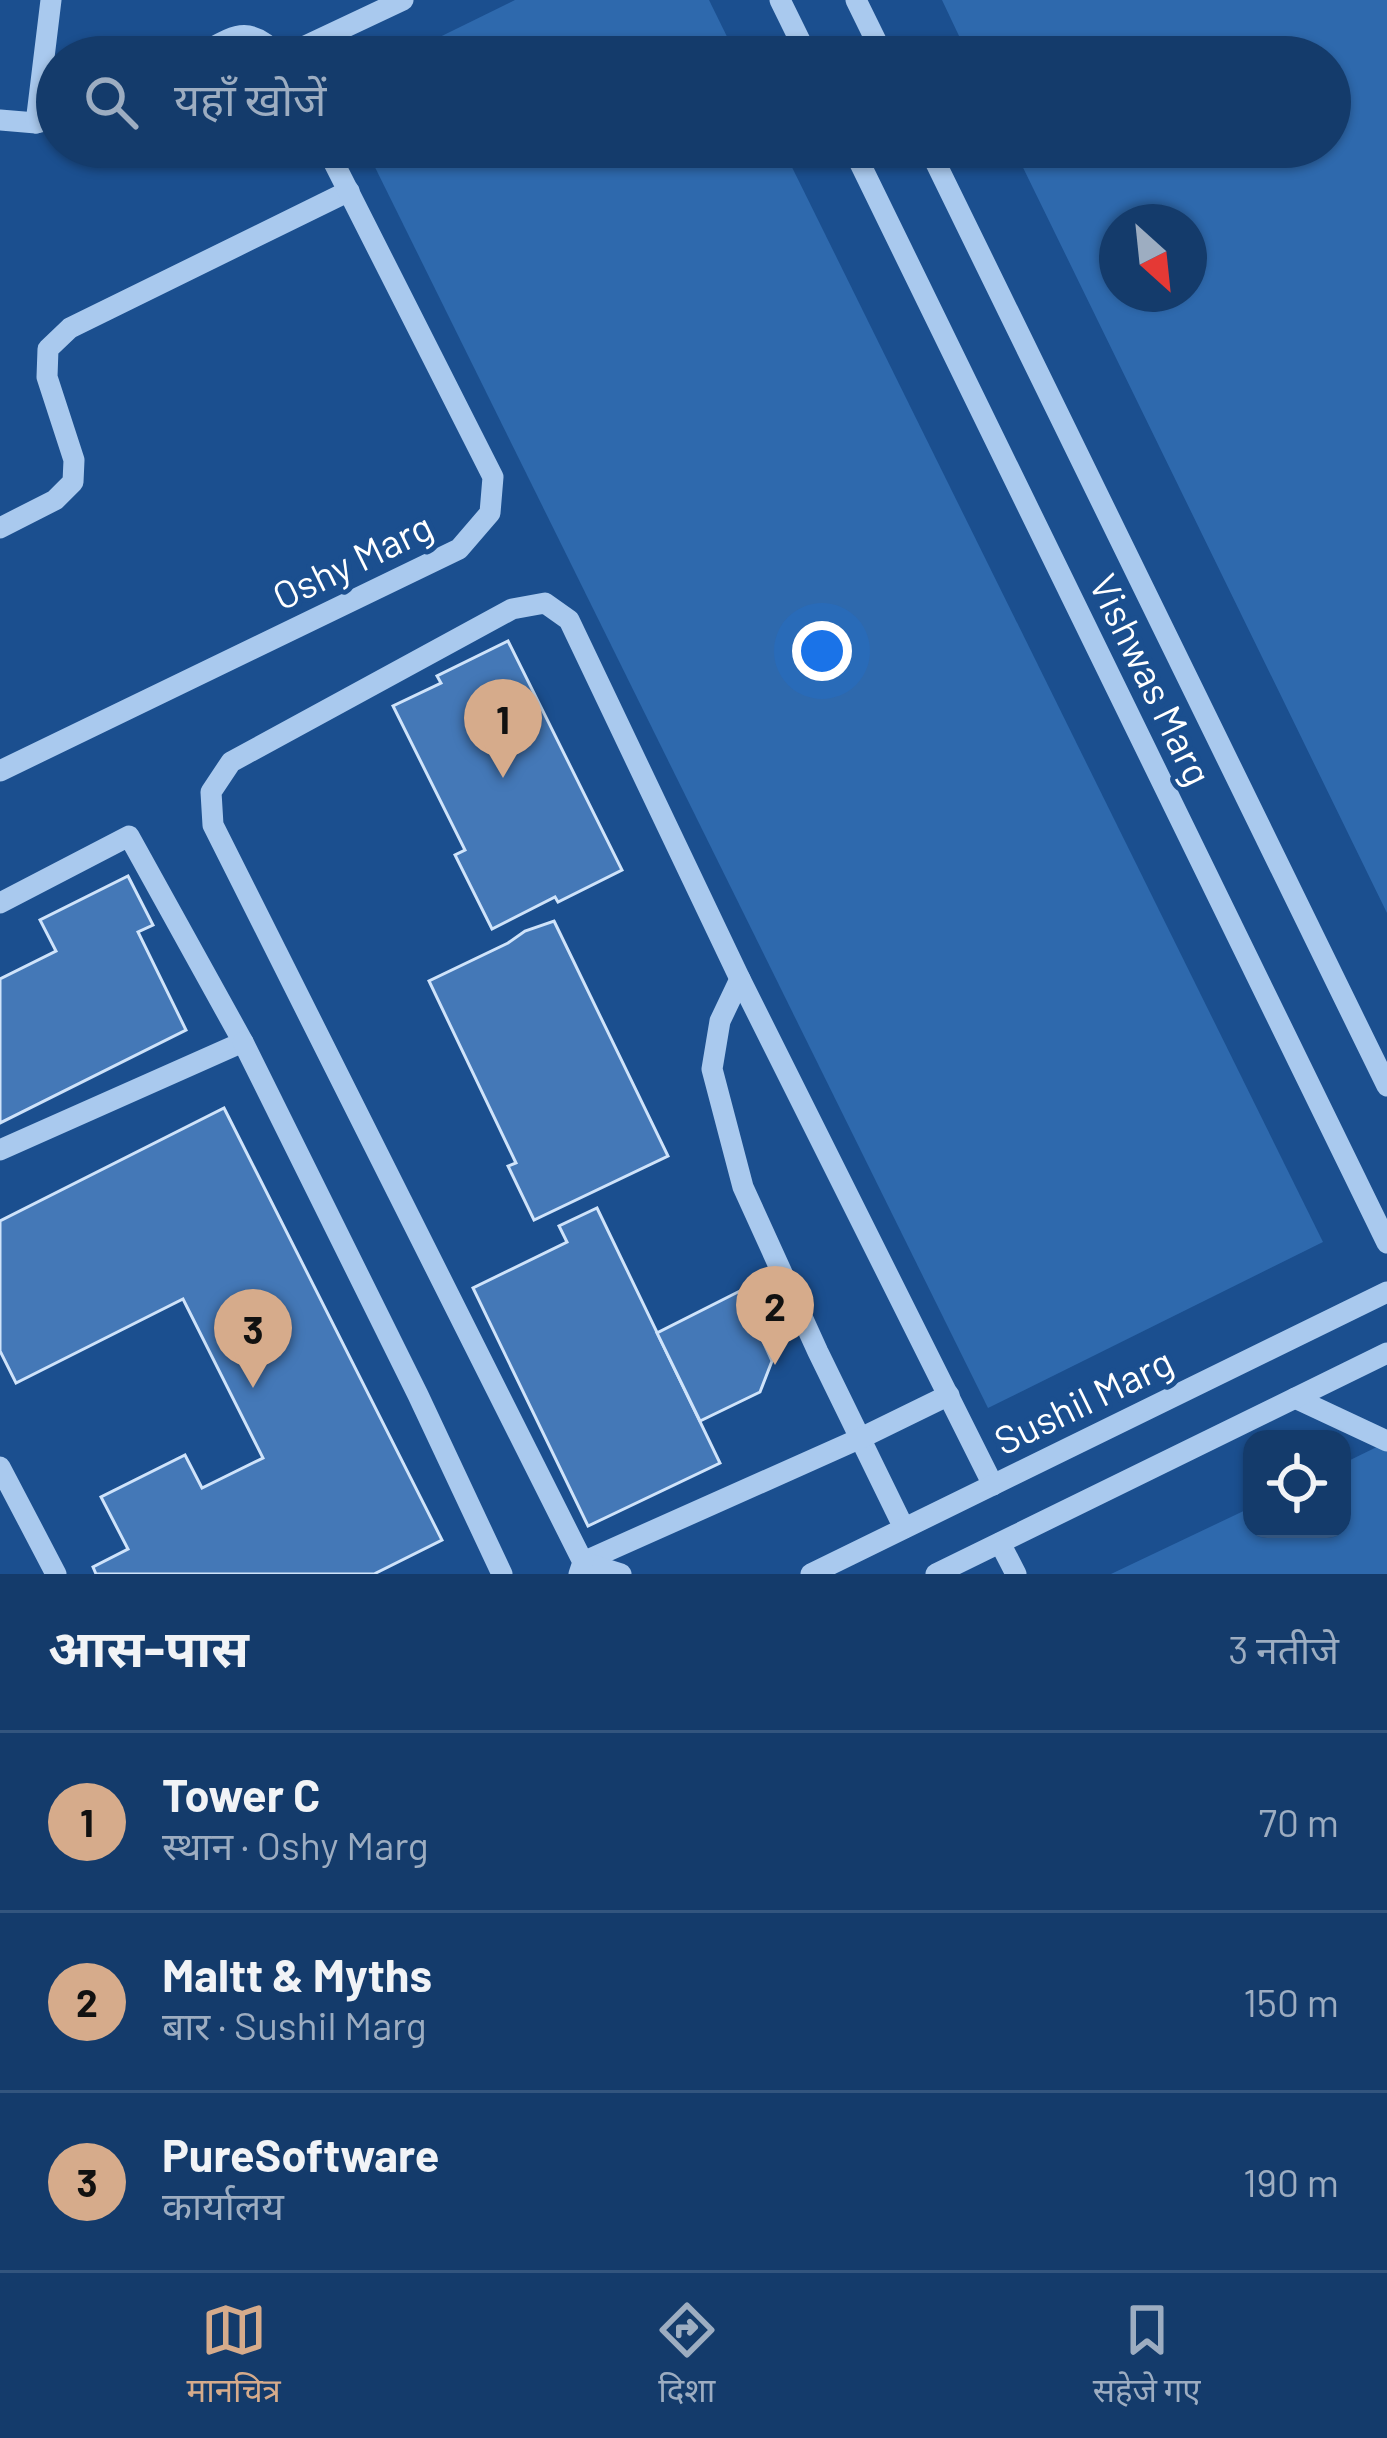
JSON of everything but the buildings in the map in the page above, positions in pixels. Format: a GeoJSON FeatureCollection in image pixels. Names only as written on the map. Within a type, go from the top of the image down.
{"type":"FeatureCollection","features":[{"type":"Feature","properties":{"kind":"street"},"geometry":{"type":"LineString","coordinates":[[50,36],[51,0]]}},
{"type":"Feature","properties":{"kind":"street"},"geometry":{"type":"LineString","coordinates":[[326,36],[403,0]]}},
{"type":"Feature","properties":{"kind":"street"},"geometry":{"type":"LineString","coordinates":[[780,0],[798,36]]}},
{"type":"Feature","properties":{"kind":"street"},"geometry":{"type":"LineString","coordinates":[[856,0],[874,36]]}},
{"type":"Feature","properties":{"kind":"street"},"geometry":{"type":"LineString","coordinates":[[0,120],[36,120]]}},
{"type":"Feature","properties":{"kind":"street","name":"Oshy Marg"},"geometry":{"type":"LineString","coordinates":[[0,771],[459,549],[490,513],[494,477],[337,168]]}},
{"type":"Feature","properties":{"kind":"street","name":"Vishwas Marg"},"geometry":{"type":"LineString","coordinates":[[862,168],[1387,1243]]}},
{"type":"Feature","properties":{"kind":"street","name":"Vishwas Marg"},"geometry":{"type":"LineString","coordinates":[[938,168],[1387,1086]]}},
{"type":"Feature","properties":{"kind":"street"},"geometry":{"type":"LineString","coordinates":[[0,528],[55,500],[73,482],[74,460],[47,377],[48,349],[70,328],[349,190]]}},
{"type":"Feature","properties":{"kind":"street"},"geometry":{"type":"LineString","coordinates":[[581,1568],[214,825],[211,792],[231,762],[512,609],[545,603],[569,620],[740,979],[993,1485]]}},
{"type":"Feature","properties":{"kind":"street"},"geometry":{"type":"LineString","coordinates":[[0,903],[129,836],[243,1042],[502,1574]]}},
{"type":"Feature","properties":{"kind":"street"},"geometry":{"type":"LineString","coordinates":[[740,979],[720,1021],[712,1069],[743,1187],[904,1528]]}},
{"type":"Feature","properties":{"kind":"street"},"geometry":{"type":"LineString","coordinates":[[0,1150],[243,1042]]}},
{"type":"Feature","properties":{"kind":"street","name":"Sushil Marg"},"geometry":{"type":"LineString","coordinates":[[811,1574],[1387,1292]]}},
{"type":"Feature","properties":{"kind":"street"},"geometry":{"type":"LineString","coordinates":[[936,1574],[1387,1353]]}},
{"type":"Feature","properties":{"kind":"street"},"geometry":{"type":"LineString","coordinates":[[581,1568],[949,1395]]}},
{"type":"Feature","properties":{"kind":"street"},"geometry":{"type":"LineString","coordinates":[[1295,1398],[1387,1441]]}},
{"type":"Feature","properties":{"kind":"street"},"geometry":{"type":"LineString","coordinates":[[0,1467],[56,1574]]}},
{"type":"Feature","properties":{"kind":"street"},"geometry":{"type":"LineString","coordinates":[[1000,1543],[1016,1574]]}},
{"type":"Feature","properties":{"kind":"street"},"geometry":{"type":"LineString","coordinates":[[581,1568],[621,1574]]}},
{"type":"Feature","properties":{"kind":"shaded area"},"geometry":{"type":"Polygon","coordinates":[[[515,0],[709,0],[727,36],[442,36],[515,0]]]}},
{"type":"Feature","properties":{"kind":"shaded area"},"geometry":{"type":"Polygon","coordinates":[[[942,0],[1387,0],[1387,913],[1023,168],[1351,168],[1351,36],[959,36],[942,0]]]}},
{"type":"Feature","properties":{"kind":"shaded area"},"geometry":{"type":"Polygon","coordinates":[[[375,168],[792,168],[1323,1242],[988,1408],[375,168]]]}},
{"type":"Feature","properties":{"kind":"shaded area"},"geometry":{"type":"Polygon","coordinates":[[[1387,1442],[1387,1574],[1111,1574],[1243,1511],[1243,1538],[1351,1538],[1351,1460],[1387,1442]]]}},
{"type":"Feature","properties":{"kind":"place","name":"Tower C"},"geometry":{"type":"Point","coordinates":[503,778]}},
{"type":"Feature","properties":{"kind":"place","name":"Maltt & Myths"},"geometry":{"type":"Point","coordinates":[775,1365]}},
{"type":"Feature","properties":{"kind":"place","name":"PureSoftware"},"geometry":{"type":"Point","coordinates":[253,1388]}}]}
